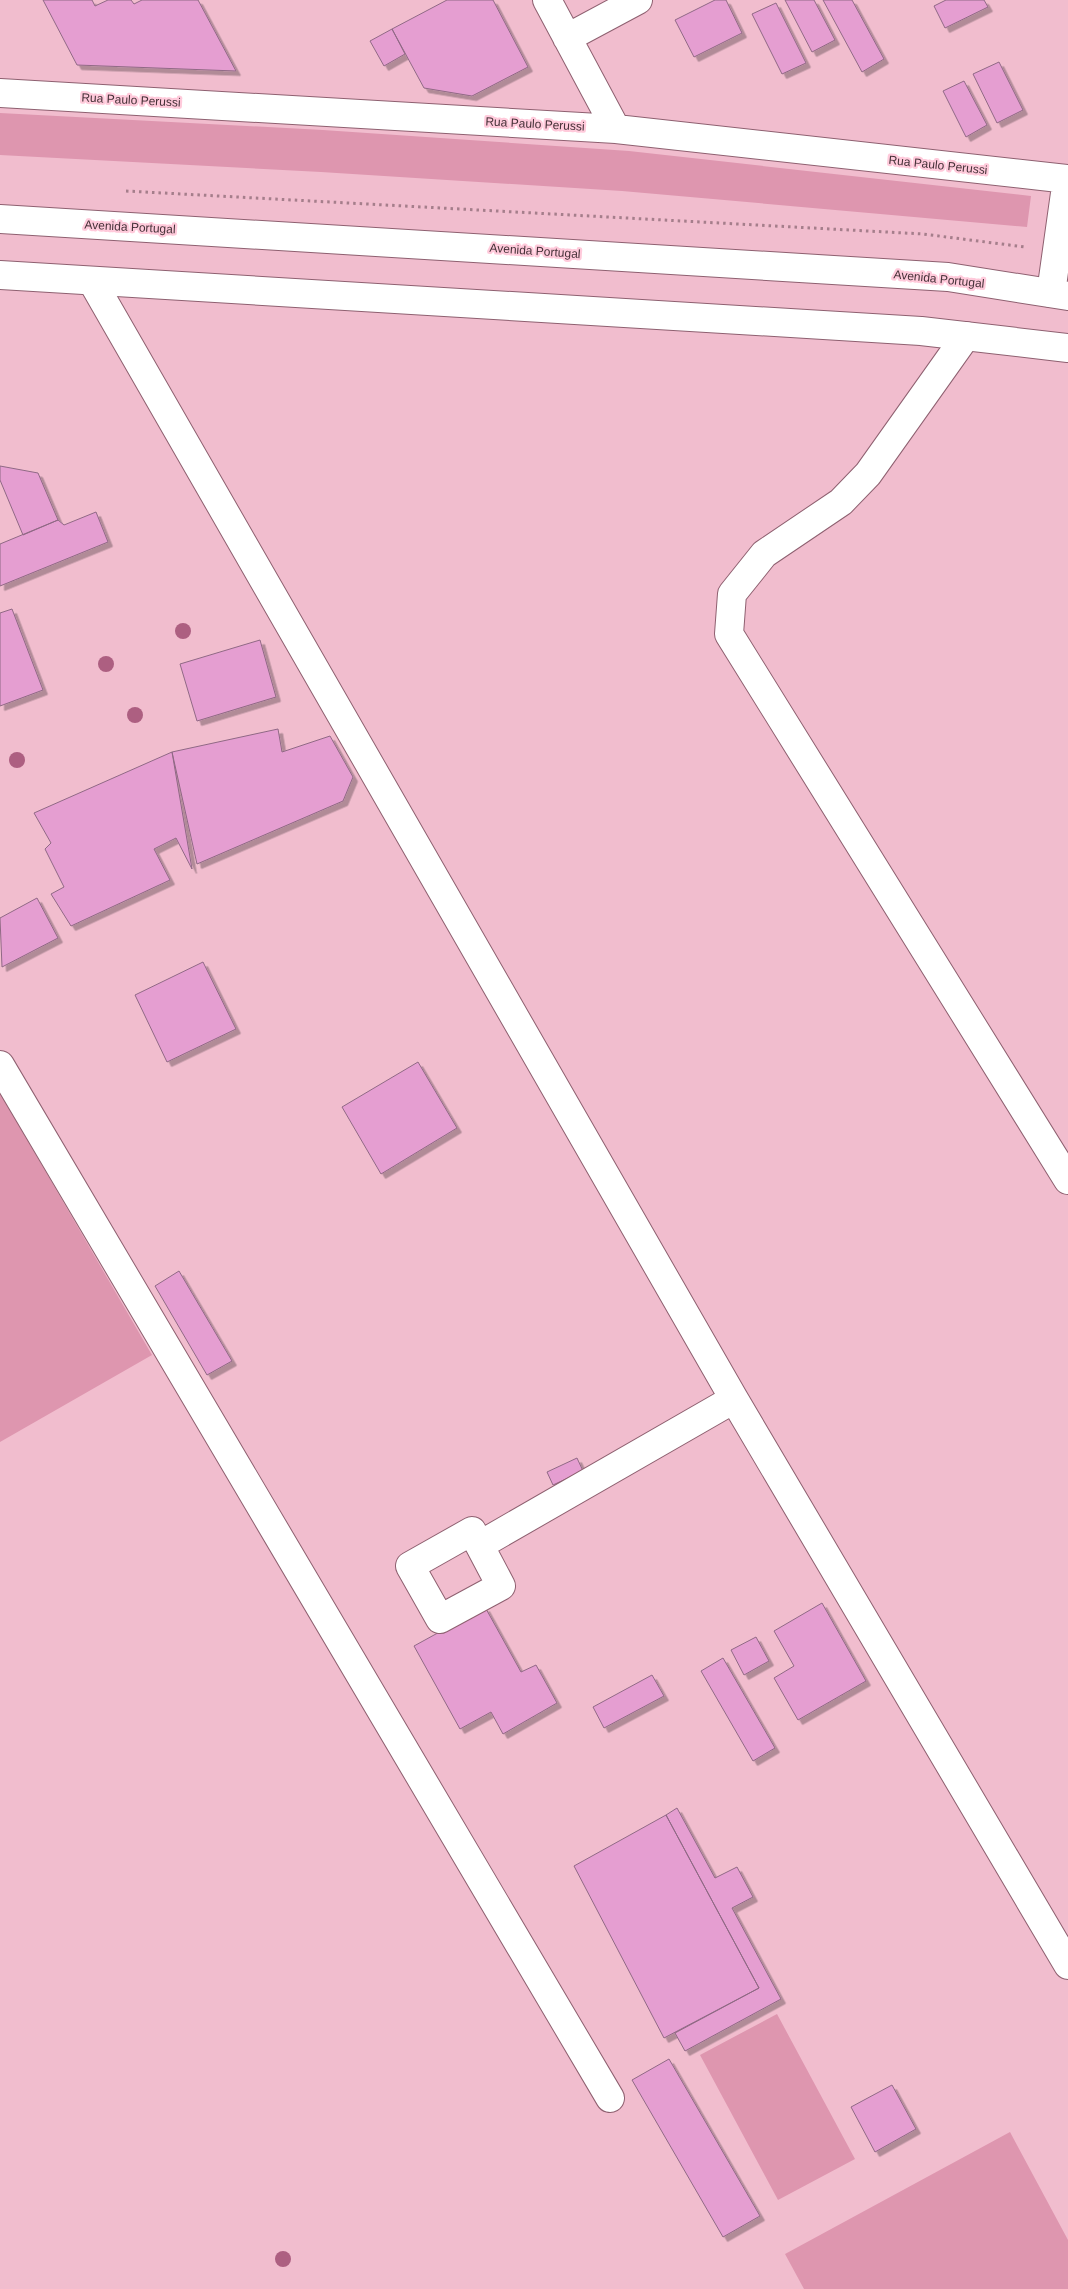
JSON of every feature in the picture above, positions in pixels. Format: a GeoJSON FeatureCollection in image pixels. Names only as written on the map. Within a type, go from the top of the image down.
{"type":"FeatureCollection","features":[{"type":"Feature","properties":{"kind":"street"},"geometry":{"type":"LineString","coordinates":[[547,0],[616,128]]}},
{"type":"Feature","properties":{"kind":"street"},"geometry":{"type":"LineString","coordinates":[[567,38],[638,0]]}},
{"type":"Feature","properties":{"kind":"street","name":"Rua Paulo Perussi"},"geometry":{"type":"LineString","coordinates":[[0,93],[616,128],[1068,179]]}},
{"type":"Feature","properties":{"kind":"street"},"geometry":{"type":"LineString","coordinates":[[1060,295],[1058,252],[1068,179]]}},
{"type":"Feature","properties":{"kind":"street","name":"Avenida Portugal"},"geometry":{"type":"LineString","coordinates":[[0,219],[948,277],[1060,295]]}},
{"type":"Feature","properties":{"kind":"street"},"geometry":{"type":"LineString","coordinates":[[0,275],[921,331],[1068,348]]}},
{"type":"Feature","properties":{"kind":"street"},"geometry":{"type":"LineString","coordinates":[[92,281],[734,1399],[1068,1964]]}},
{"type":"Feature","properties":{"kind":"street"},"geometry":{"type":"LineString","coordinates":[[966,336],[861,481],[841,502],[764,554],[737,587],[732,594],[728,634],[1068,1180]]}},
{"type":"Feature","properties":{"kind":"street"},"geometry":{"type":"LineString","coordinates":[[0,1065],[610,2098]]}},
{"type":"Feature","properties":{"kind":"street"},"geometry":{"type":"LineString","coordinates":[[480,1545],[734,1399]]}},
{"type":"Feature","properties":{"kind":"path"},"geometry":{"type":"LineString","coordinates":[[119,191],[923,234],[1058,252]]}},
{"type":"Feature","properties":{"kind":"shaded area"},"geometry":{"type":"Polygon","coordinates":[[[0,113],[323,130],[629,151],[1031,196],[1027,227],[622,191],[321,172],[0,155],[0,113]]]}},
{"type":"Feature","properties":{"kind":"shaded area"},"geometry":{"type":"Polygon","coordinates":[[[0,1093],[152,1355],[0,1442],[0,1093]]]}},
{"type":"Feature","properties":{"kind":"shaded area"},"geometry":{"type":"Polygon","coordinates":[[[777,2014],[855,2159],[778,2200],[700,2055],[777,2014]]]}},
{"type":"Feature","properties":{"kind":"shaded area"},"geometry":{"type":"Polygon","coordinates":[[[1010,2132],[1068,2240],[1068,2289],[804,2289],[785,2254],[1010,2132]]]}},
{"type":"Feature","properties":{"kind":"building"},"geometry":{"type":"Polygon","coordinates":[[[43,0],[92,0],[95,6],[108,0],[131,0],[134,4],[142,0],[198,0],[236,71],[77,65],[43,0]]]}},
{"type":"Feature","properties":{"kind":"building"},"geometry":{"type":"Polygon","coordinates":[[[447,0],[493,0],[528,67],[472,96],[424,88],[392,29],[447,0]]]}},
{"type":"Feature","properties":{"kind":"building"},"geometry":{"type":"Polygon","coordinates":[[[715,0],[726,0],[742,33],[694,57],[675,20],[715,0]]]}},
{"type":"Feature","properties":{"kind":"building"},"geometry":{"type":"Polygon","coordinates":[[[785,0],[814,0],[835,40],[812,52],[785,0]]]}},
{"type":"Feature","properties":{"kind":"building"},"geometry":{"type":"Polygon","coordinates":[[[823,0],[852,0],[884,59],[862,72],[823,0]]]}},
{"type":"Feature","properties":{"kind":"building"},"geometry":{"type":"Polygon","coordinates":[[[946,0],[984,0],[988,7],[945,28],[934,6],[946,0]]]}},
{"type":"Feature","properties":{"kind":"building"},"geometry":{"type":"Polygon","coordinates":[[[776,3],[806,63],[782,74],[752,14],[776,3]]]}},
{"type":"Feature","properties":{"kind":"building"},"geometry":{"type":"Polygon","coordinates":[[[392,29],[405,54],[384,66],[370,41],[392,29]]]}},
{"type":"Feature","properties":{"kind":"building"},"geometry":{"type":"Polygon","coordinates":[[[999,62],[1023,110],[997,123],[973,74],[999,62]]]}},
{"type":"Feature","properties":{"kind":"building"},"geometry":{"type":"Polygon","coordinates":[[[964,81],[987,125],[966,137],[943,91],[964,81]]]}},
{"type":"Feature","properties":{"kind":"building"},"geometry":{"type":"Polygon","coordinates":[[[0,466],[38,473],[58,520],[23,535],[0,480],[0,466]]]}},
{"type":"Feature","properties":{"kind":"building"},"geometry":{"type":"Polygon","coordinates":[[[96,512],[108,542],[0,586],[0,544],[58,520],[64,525],[96,512]]]}},
{"type":"Feature","properties":{"kind":"building"},"geometry":{"type":"Polygon","coordinates":[[[12,609],[43,690],[0,706],[0,613],[12,609]]]}},
{"type":"Feature","properties":{"kind":"building"},"geometry":{"type":"Polygon","coordinates":[[[260,640],[276,697],[197,721],[180,664],[260,640]]]}},
{"type":"Feature","properties":{"kind":"building"},"geometry":{"type":"Polygon","coordinates":[[[278,729],[282,752],[330,736],[353,777],[343,801],[197,864],[172,752],[278,729]]]}},
{"type":"Feature","properties":{"kind":"building"},"geometry":{"type":"Polygon","coordinates":[[[172,752],[192,869],[176,838],[154,849],[170,880],[71,926],[51,894],[64,887],[45,849],[51,843],[34,813],[172,752]]]}},
{"type":"Feature","properties":{"kind":"building"},"geometry":{"type":"Polygon","coordinates":[[[37,898],[58,938],[2,967],[0,918],[37,898]]]}},
{"type":"Feature","properties":{"kind":"building"},"geometry":{"type":"Polygon","coordinates":[[[203,962],[236,1029],[167,1062],[135,995],[203,962]]]}},
{"type":"Feature","properties":{"kind":"building"},"geometry":{"type":"Polygon","coordinates":[[[418,1062],[457,1128],[381,1174],[342,1107],[418,1062]]]}},
{"type":"Feature","properties":{"kind":"building"},"geometry":{"type":"Polygon","coordinates":[[[179,1271],[232,1361],[207,1375],[155,1286],[179,1271]]]}},
{"type":"Feature","properties":{"kind":"building"},"geometry":{"type":"Polygon","coordinates":[[[577,1458],[583,1471],[553,1485],[547,1472],[577,1458]]]}},
{"type":"Feature","properties":{"kind":"building"},"geometry":{"type":"Polygon","coordinates":[[[822,1603],[866,1681],[798,1720],[774,1678],[794,1666],[774,1631],[822,1603]]]}},
{"type":"Feature","properties":{"kind":"building"},"geometry":{"type":"Polygon","coordinates":[[[485,1607],[521,1672],[536,1665],[557,1703],[503,1734],[491,1712],[460,1729],[414,1646],[485,1607]]]}},
{"type":"Feature","properties":{"kind":"building"},"geometry":{"type":"Polygon","coordinates":[[[756,1637],[769,1661],[744,1675],[731,1650],[756,1637]]]}},
{"type":"Feature","properties":{"kind":"building"},"geometry":{"type":"Polygon","coordinates":[[[723,1658],[775,1748],[753,1761],[701,1671],[723,1658]]]}},
{"type":"Feature","properties":{"kind":"building"},"geometry":{"type":"Polygon","coordinates":[[[652,1675],[664,1696],[604,1728],[593,1707],[652,1675]]]}},
{"type":"Feature","properties":{"kind":"building"},"geometry":{"type":"Polygon","coordinates":[[[677,1808],[715,1878],[737,1867],[753,1897],[732,1908],[781,1999],[685,2051],[675,2033],[759,1988],[666,1815],[677,1808]]]}},
{"type":"Feature","properties":{"kind":"building"},"geometry":{"type":"Polygon","coordinates":[[[666,1815],[759,1988],[664,2038],[574,1866],[666,1815]]]}},
{"type":"Feature","properties":{"kind":"building"},"geometry":{"type":"Polygon","coordinates":[[[669,2059],[760,2216],[723,2237],[632,2080],[669,2059]]]}},
{"type":"Feature","properties":{"kind":"building"},"geometry":{"type":"Polygon","coordinates":[[[892,2085],[916,2129],[875,2152],[851,2107],[892,2085]]]}}]}
